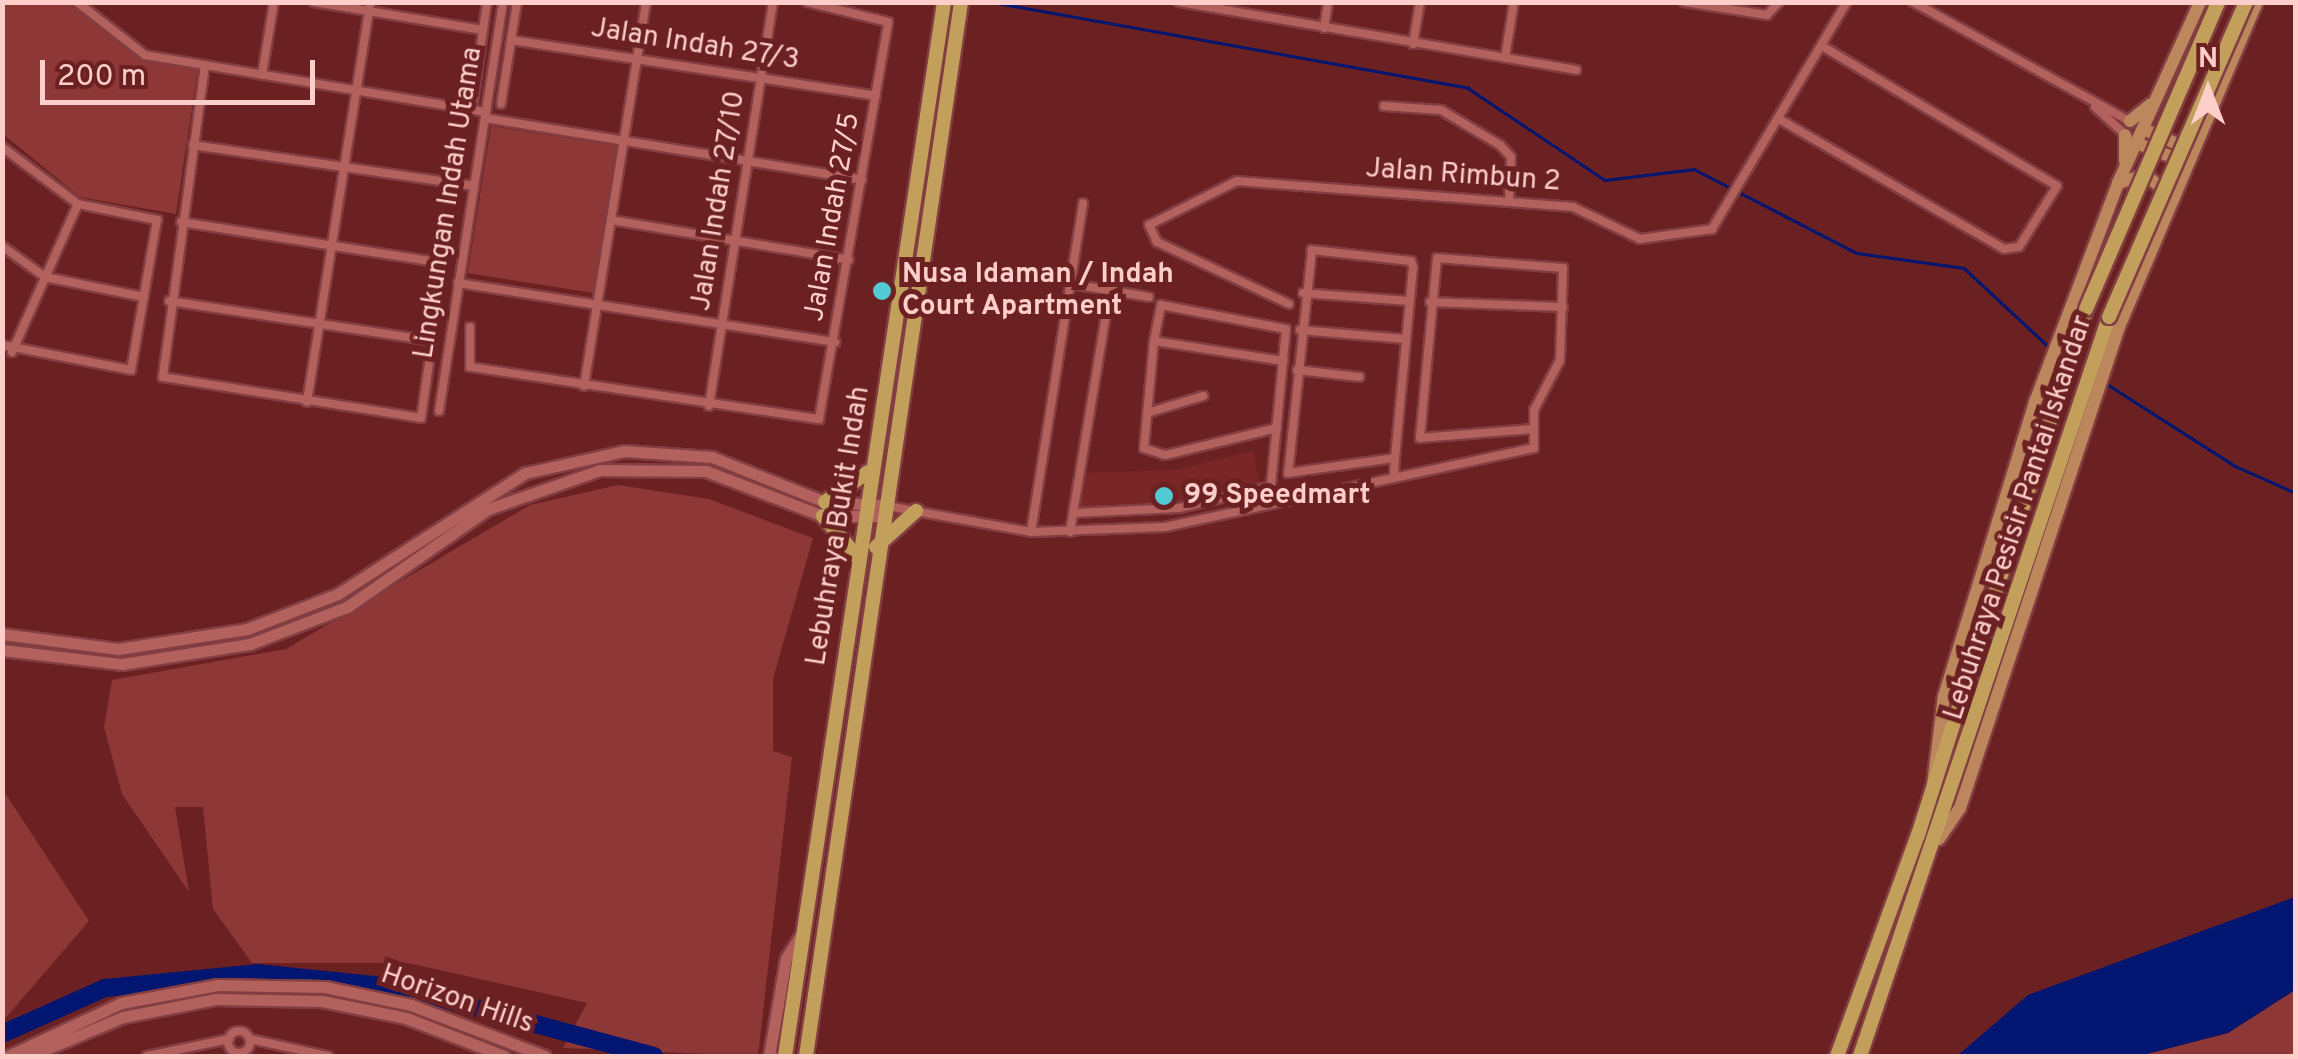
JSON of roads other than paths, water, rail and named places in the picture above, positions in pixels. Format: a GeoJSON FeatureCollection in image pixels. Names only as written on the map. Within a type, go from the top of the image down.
{"type":"FeatureCollection","features":[{"type":"Feature","properties":{"kind":"highway","name":"Lebuhraya Pesisir Pantai Iskandar"},"geometry":{"type":"LineString","coordinates":[[1837,1056],[1934,786],[2086,308],[2218,2]]}},
{"type":"Feature","properties":{"kind":"highway","name":"Lebuhraya Pesisir Pantai Iskandar"},"geometry":{"type":"LineString","coordinates":[[1860,1056],[1939,839],[2110,316],[2246,2]]}},
{"type":"Feature","properties":{"kind":"highway","name":"Lebuhraya Bukit Indah"},"geometry":{"type":"LineString","coordinates":[[785,1056],[944,4]]}},
{"type":"Feature","properties":{"kind":"highway","name":"Lebuhraya Bukit Indah"},"geometry":{"type":"LineString","coordinates":[[806,1056],[881,511],[959,8]]}},
{"type":"Feature","properties":{"kind":"highway"},"geometry":{"type":"LineString","coordinates":[[858,558],[824,509],[855,489],[874,463]]}},
{"type":"Feature","properties":{"kind":"highway"},"geometry":{"type":"LineString","coordinates":[[876,547],[916,511]]}},
{"type":"Feature","properties":{"kind":"main road"},"geometry":{"type":"LineString","coordinates":[[2143,128],[2200,2]]}},
{"type":"Feature","properties":{"kind":"main road"},"geometry":{"type":"LineString","coordinates":[[1939,839],[1960,808],[2170,201],[2257,2]]}},
{"type":"Feature","properties":{"kind":"main road"},"geometry":{"type":"LineString","coordinates":[[2165,80],[2186,107],[2214,102]]}},
{"type":"Feature","properties":{"kind":"main road"},"geometry":{"type":"LineString","coordinates":[[1934,786],[1931,751],[2002,504],[2125,168],[2128,130],[2156,100]]}},
{"type":"Feature","properties":{"kind":"main road"},"geometry":{"type":"LineString","coordinates":[[2128,130],[2143,128],[2189,156]]}},
{"type":"Feature","properties":{"kind":"main road"},"geometry":{"type":"LineString","coordinates":[[2128,130],[2189,156]]}},
{"type":"Feature","properties":{"kind":"main road"},"geometry":{"type":"LineString","coordinates":[[2118,183],[2154,177],[2170,201]]}},
{"type":"Feature","properties":{"kind":"main road"},"geometry":{"type":"LineString","coordinates":[[2,634],[118,649],[247,628],[338,594],[482,495],[569,459],[650,450],[712,457],[824,509]]}},
{"type":"Feature","properties":{"kind":"main road"},"geometry":{"type":"LineString","coordinates":[[2,650],[122,664],[250,644],[347,607],[488,509],[600,470],[706,471],[824,509],[881,511]]}},
{"type":"Feature","properties":{"kind":"main road"},"geometry":{"type":"LineString","coordinates":[[770,1056],[786,958],[804,931]]}},
{"type":"Feature","properties":{"kind":"main road","name":"Horizon Hills"},"geometry":{"type":"LineString","coordinates":[[8,1056],[121,1004],[218,985],[325,987],[411,1005],[544,1056]]}},
{"type":"Feature","properties":{"kind":"main road","name":"Horizon Hills"},"geometry":{"type":"LineString","coordinates":[[30,1056],[124,1017],[216,999],[389,1014],[504,1056]]}},
{"type":"Feature","properties":{"kind":"street"},"geometry":{"type":"LineString","coordinates":[[77,2],[88,6],[146,54],[862,180]]}},
{"type":"Feature","properties":{"kind":"street"},"geometry":{"type":"LineString","coordinates":[[262,76],[274,2]]}},
{"type":"Feature","properties":{"kind":"street"},"geometry":{"type":"LineString","coordinates":[[314,2],[370,7],[483,30]]}},
{"type":"Feature","properties":{"kind":"street"},"geometry":{"type":"LineString","coordinates":[[472,110],[487,2]]}},
{"type":"Feature","properties":{"kind":"street","name":"Lingkungan Indah Utama"},"geometry":{"type":"LineString","coordinates":[[439,411],[503,2]]}},
{"type":"Feature","properties":{"kind":"street"},"geometry":{"type":"LineString","coordinates":[[501,104],[517,2]]}},
{"type":"Feature","properties":{"kind":"street"},"geometry":{"type":"LineString","coordinates":[[584,386],[646,2]]}},
{"type":"Feature","properties":{"kind":"street","name":"Jalan Indah 27/10"},"geometry":{"type":"LineString","coordinates":[[709,406],[773,2]]}},
{"type":"Feature","properties":{"kind":"street","name":"Jalan Indah 27/5"},"geometry":{"type":"LineString","coordinates":[[709,406],[819,420],[888,22],[807,2]]}},
{"type":"Feature","properties":{"kind":"street"},"geometry":{"type":"LineString","coordinates":[[1179,2],[1576,70]]}},
{"type":"Feature","properties":{"kind":"street"},"geometry":{"type":"LineString","coordinates":[[1324,28],[1328,2]]}},
{"type":"Feature","properties":{"kind":"street"},"geometry":{"type":"LineString","coordinates":[[1413,44],[1420,2]]}},
{"type":"Feature","properties":{"kind":"street"},"geometry":{"type":"LineString","coordinates":[[1505,58],[1514,2]]}},
{"type":"Feature","properties":{"kind":"street"},"geometry":{"type":"LineString","coordinates":[[1684,2],[1778,6]]}},
{"type":"Feature","properties":{"kind":"street","name":"Jalan Rimbun 2"},"geometry":{"type":"LineString","coordinates":[[1289,304],[1157,242],[1149,225],[1237,181],[1573,207],[1615,234],[1677,240],[1712,230],[1730,206],[1847,2]]}},
{"type":"Feature","properties":{"kind":"street"},"geometry":{"type":"LineString","coordinates":[[1913,2],[2128,130]]}},
{"type":"Feature","properties":{"kind":"street"},"geometry":{"type":"LineString","coordinates":[[307,402],[370,7]]}},
{"type":"Feature","properties":{"kind":"street","name":"Jalan Indah 27/3"},"geometry":{"type":"LineString","coordinates":[[510,40],[876,96]]}},
{"type":"Feature","properties":{"kind":"street"},"geometry":{"type":"LineString","coordinates":[[1779,120],[2015,249],[2057,186],[1822,46]]}},
{"type":"Feature","properties":{"kind":"street"},"geometry":{"type":"LineString","coordinates":[[205,66],[169,301],[163,377],[422,418],[448,232]]}},
{"type":"Feature","properties":{"kind":"street"},"geometry":{"type":"LineString","coordinates":[[1384,106],[1442,110],[1500,145],[1510,157],[1509,202]]}},
{"type":"Feature","properties":{"kind":"street"},"geometry":{"type":"LineString","coordinates":[[2095,107],[2128,130]]}},
{"type":"Feature","properties":{"kind":"street"},"geometry":{"type":"LineString","coordinates":[[193,145],[474,186]]}},
{"type":"Feature","properties":{"kind":"street"},"geometry":{"type":"LineString","coordinates":[[2,146],[78,204],[155,218],[131,370],[12,352],[2,344]]}},
{"type":"Feature","properties":{"kind":"street"},"geometry":{"type":"LineString","coordinates":[[1031,532],[1083,203]]}},
{"type":"Feature","properties":{"kind":"street"},"geometry":{"type":"LineString","coordinates":[[12,352],[78,204]]}},
{"type":"Feature","properties":{"kind":"street"},"geometry":{"type":"LineString","coordinates":[[611,220],[849,260]]}},
{"type":"Feature","properties":{"kind":"street"},"geometry":{"type":"LineString","coordinates":[[181,222],[443,264]]}},
{"type":"Feature","properties":{"kind":"street"},"geometry":{"type":"LineString","coordinates":[[2,246],[46,277],[144,297]]}},
{"type":"Feature","properties":{"kind":"street"},"geometry":{"type":"LineString","coordinates":[[1394,475],[1396,458],[1406,338],[1410,301],[1408,258],[1336,251],[1307,254],[1290,476],[1396,458]]}},
{"type":"Feature","properties":{"kind":"street"},"geometry":{"type":"LineString","coordinates":[[881,511],[916,511],[1031,532],[1165,528],[1394,475],[1534,448],[1532,429],[1560,360],[1560,264],[1440,257],[1430,302],[1422,441],[1532,429]]}},
{"type":"Feature","properties":{"kind":"street"},"geometry":{"type":"LineString","coordinates":[[458,283],[835,342]]}},
{"type":"Feature","properties":{"kind":"street"},"geometry":{"type":"LineString","coordinates":[[1072,284],[1149,297]]}},
{"type":"Feature","properties":{"kind":"street"},"geometry":{"type":"LineString","coordinates":[[1070,532],[1110,290]]}},
{"type":"Feature","properties":{"kind":"street"},"geometry":{"type":"LineString","coordinates":[[1303,293],[1410,301]]}},
{"type":"Feature","properties":{"kind":"street"},"geometry":{"type":"LineString","coordinates":[[169,301],[433,341]]}},
{"type":"Feature","properties":{"kind":"street"},"geometry":{"type":"LineString","coordinates":[[1430,302],[1563,308]]}},
{"type":"Feature","properties":{"kind":"street"},"geometry":{"type":"LineString","coordinates":[[1269,504],[1277,428],[1283,361],[1284,326],[1162,304],[1154,341],[1144,448],[1155,455],[1277,428]]}},
{"type":"Feature","properties":{"kind":"street"},"geometry":{"type":"LineString","coordinates":[[470,327],[467,366],[709,406]]}},
{"type":"Feature","properties":{"kind":"street"},"geometry":{"type":"LineString","coordinates":[[1300,330],[1406,338]]}},
{"type":"Feature","properties":{"kind":"street"},"geometry":{"type":"LineString","coordinates":[[1154,341],[1283,361]]}},
{"type":"Feature","properties":{"kind":"street"},"geometry":{"type":"LineString","coordinates":[[1296,370],[1360,377]]}},
{"type":"Feature","properties":{"kind":"street"},"geometry":{"type":"LineString","coordinates":[[1147,413],[1203,396]]}},
{"type":"Feature","properties":{"kind":"street"},"geometry":{"type":"LineString","coordinates":[[1073,512],[1178,508],[1271,486]]}},
{"type":"Feature","properties":{"kind":"street"},"geometry":{"type":"LineString","coordinates":[[147,1056],[229,1039],[239,1031],[250,1038],[328,1056]]}},
{"type":"Feature","properties":{"kind":"street"},"geometry":{"type":"LineString","coordinates":[[229,1039],[241,1055],[250,1038]]}},
{"type":"Feature","properties":{"kind":"waterway"},"geometry":{"type":"LineString","coordinates":[[992,2],[1468,88],[1605,180],[1694,169],[1857,253],[1964,268],[2050,348]]}},
{"type":"Feature","properties":{"kind":"waterway"},"geometry":{"type":"LineString","coordinates":[[2107,384],[2235,466],[2296,493]]}},
{"type":"Feature","properties":{"kind":"waterway"},"geometry":{"type":"LineString","coordinates":[[2,1034],[105,988],[257,973],[402,988],[654,1056]]}},
{"type":"Feature","properties":{"kind":"place","name":"Nusa Idaman / Indah Court Apartment"},"geometry":{"type":"Point","coordinates":[882,291]}},
{"type":"Feature","properties":{"kind":"place","name":"99 Speedmart"},"geometry":{"type":"Point","coordinates":[1164,496]}}]}
